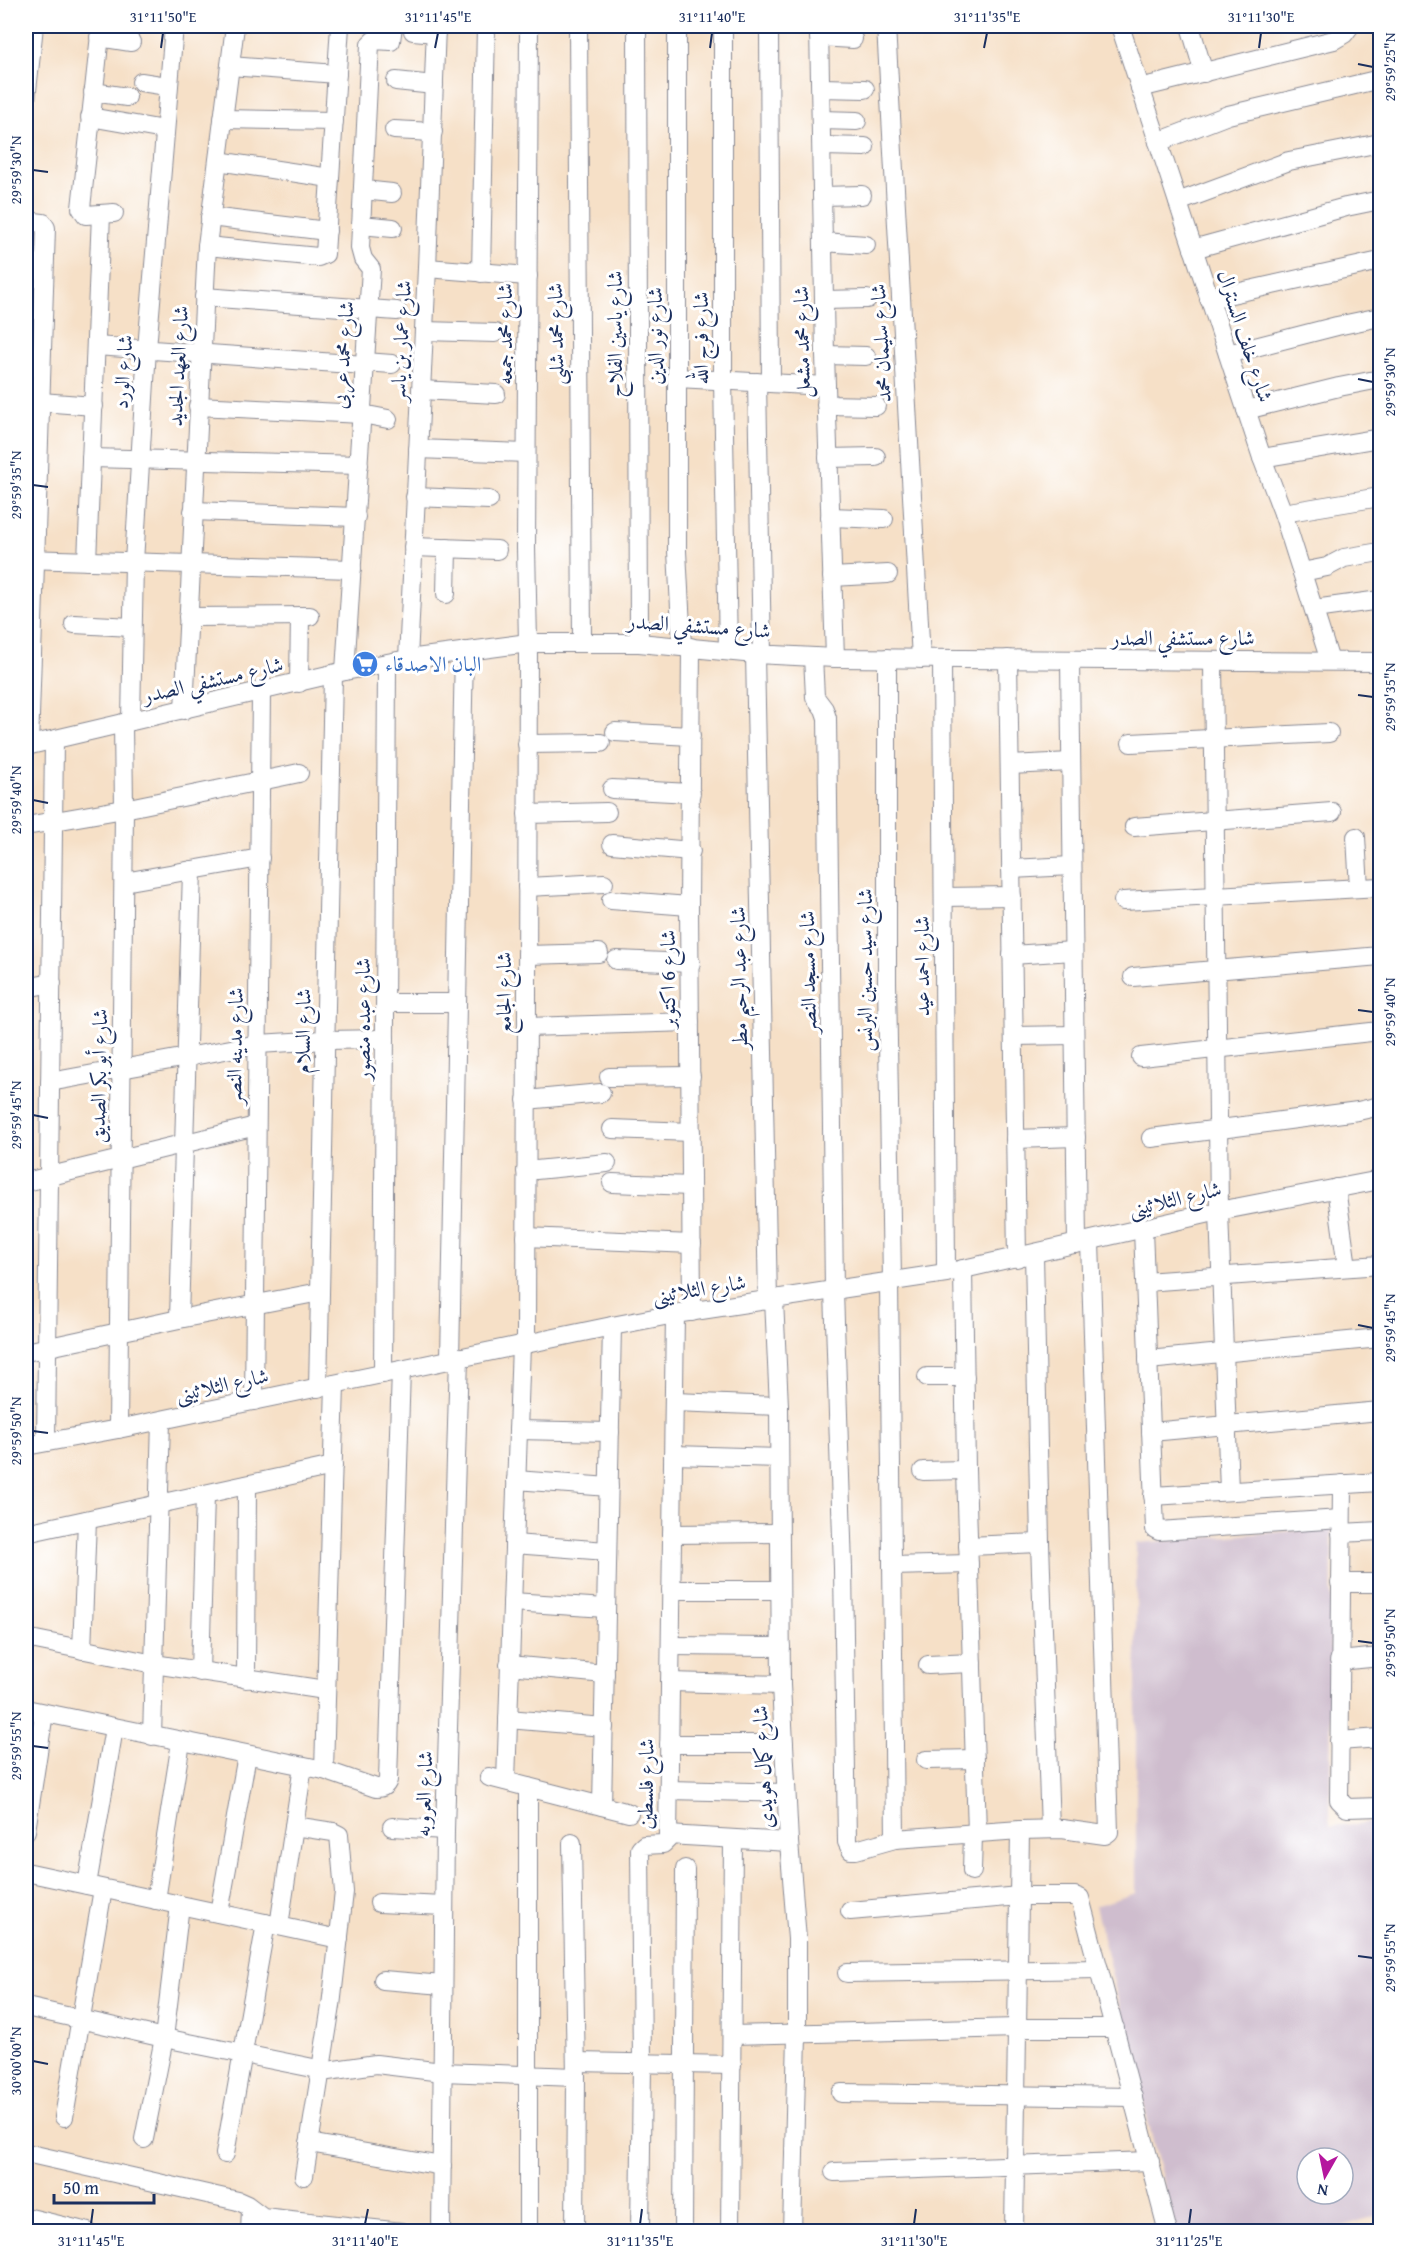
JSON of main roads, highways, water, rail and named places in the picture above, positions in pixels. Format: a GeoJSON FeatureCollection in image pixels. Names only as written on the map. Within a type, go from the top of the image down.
{"type":"FeatureCollection","features":[{"type":"Feature","properties":{"kind":"place","name":"البان الاصدقاء"},"geometry":{"type":"Point","coordinates":[365,664]}}]}
